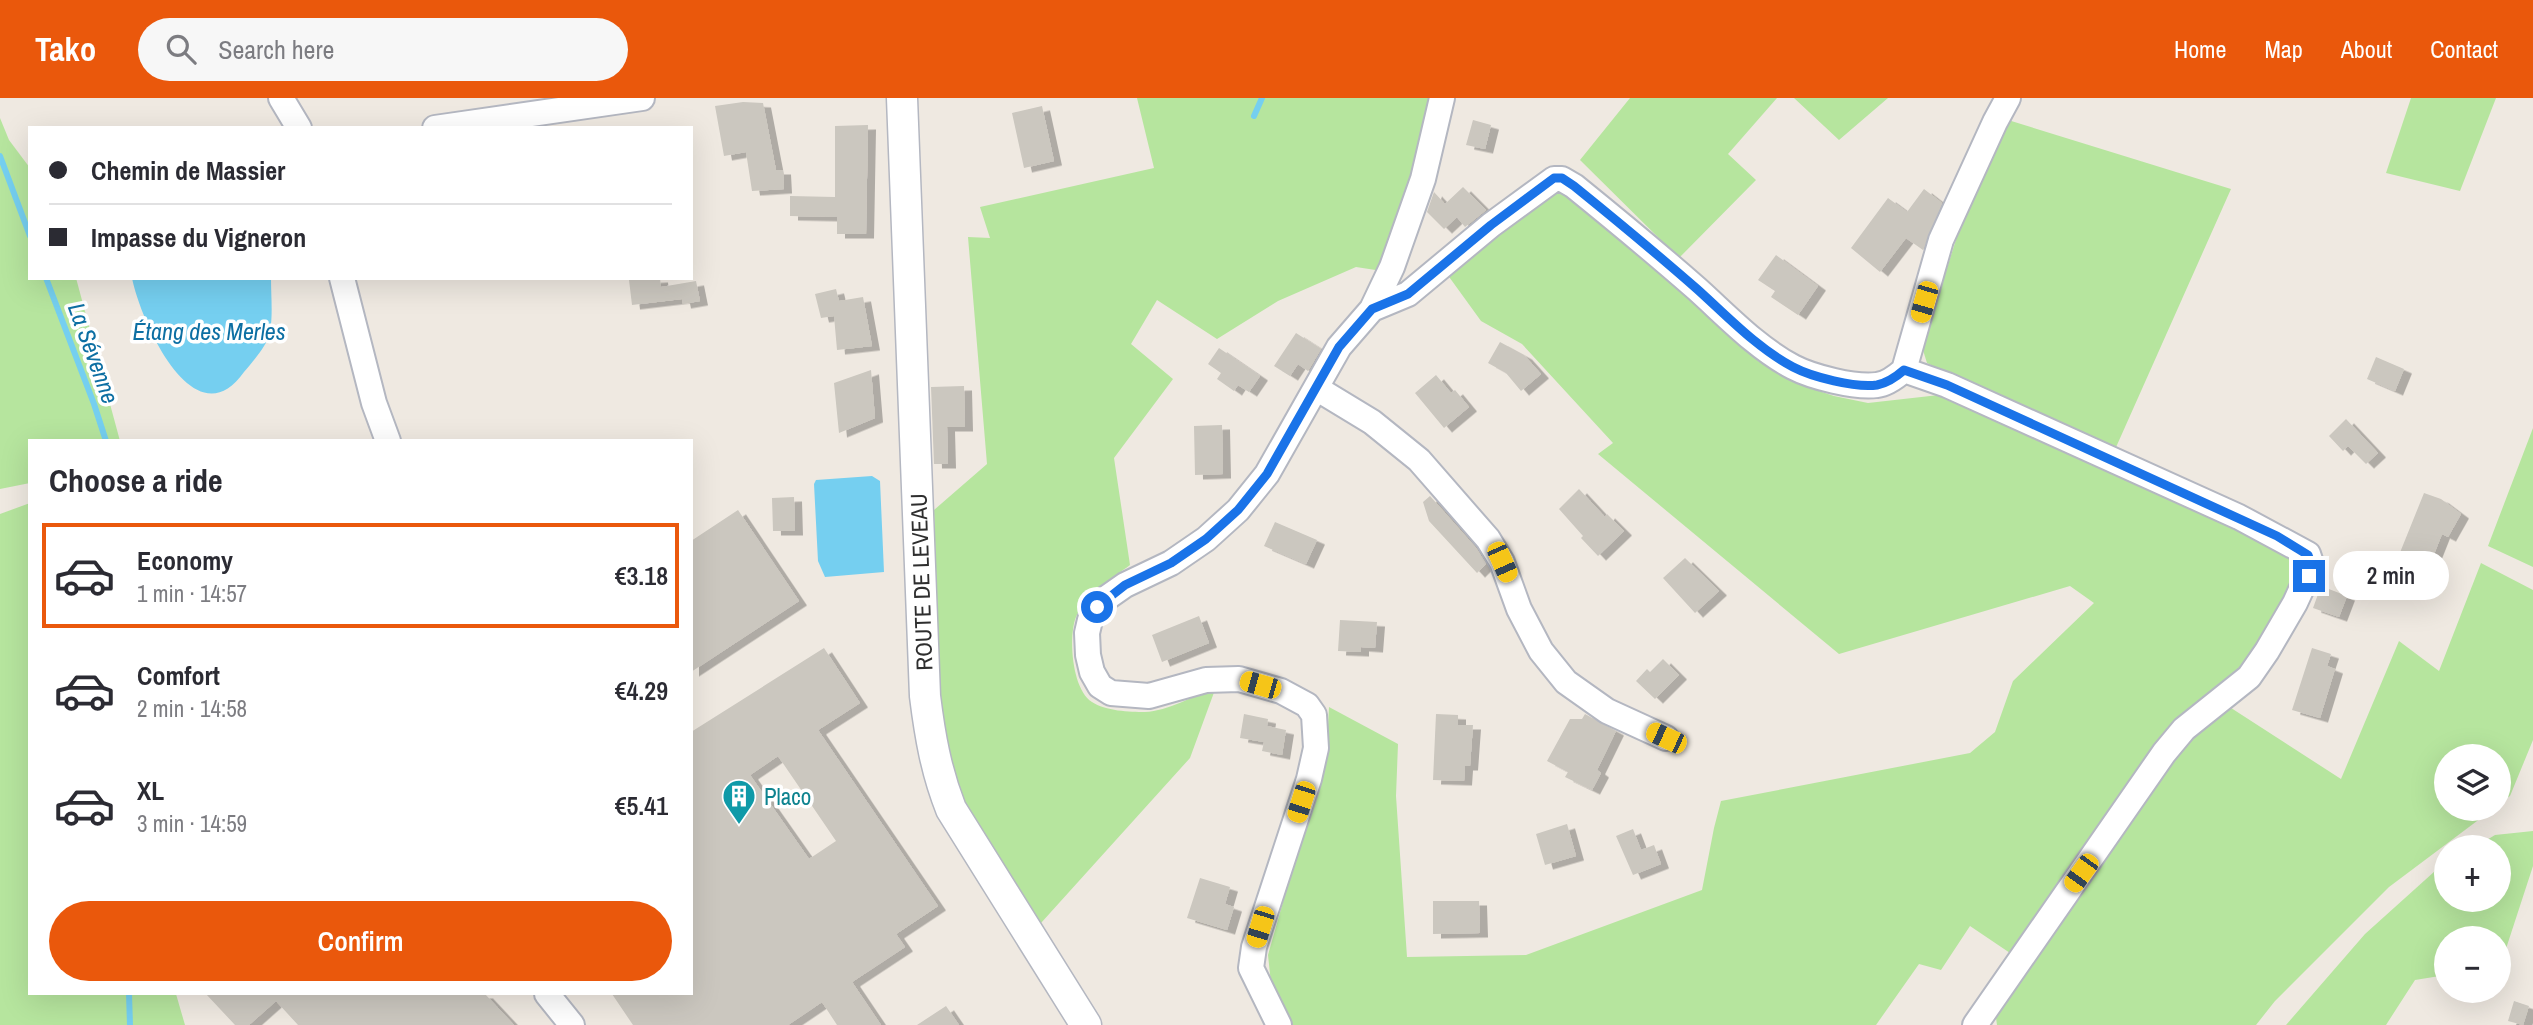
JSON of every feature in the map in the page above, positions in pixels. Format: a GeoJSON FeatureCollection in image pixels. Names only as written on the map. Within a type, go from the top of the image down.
{"type":"FeatureCollection","features":[{"type":"Feature","properties":{"kind":"street"},"geometry":{"type":"LineString","coordinates":[[281,98],[298,126]]}},
{"type":"Feature","properties":{"kind":"street"},"geometry":{"type":"LineString","coordinates":[[449,126],[642,98]]}},
{"type":"Feature","properties":{"kind":"street","name":"ROUTE DE LEVEAU"},"geometry":{"type":"LineString","coordinates":[[902,98],[925,696],[930,744],[939,779],[951,809],[1086,1025]]}},
{"type":"Feature","properties":{"kind":"street"},"geometry":{"type":"LineString","coordinates":[[1279,1025],[1251,968],[1258,934],[1309,779],[1316,748],[1314,715],[1307,705],[1294,697],[1239,679],[1206,680],[1149,696],[1111,693],[1100,687],[1092,672],[1087,633],[1090,620],[1105,599],[1125,585],[1171,563],[1206,539],[1238,510],[1267,474],[1339,347],[1372,309],[1392,267],[1423,179],[1442,98]]}},
{"type":"Feature","properties":{"kind":"street"},"geometry":{"type":"LineString","coordinates":[[1372,309],[1408,294],[1542,187],[1554,178],[1562,178],[1651,248],[1756,342],[1794,367],[1824,378],[1877,385],[1895,378],[1904,370],[1941,240],[2008,98]]}},
{"type":"Feature","properties":{"kind":"street"},"geometry":{"type":"LineString","coordinates":[[343,280],[374,402],[387,439]]}},
{"type":"Feature","properties":{"kind":"street"},"geometry":{"type":"LineString","coordinates":[[1904,370],[1947,385],[2239,517],[2308,555],[2312,566],[2295,603],[2249,677],[2184,729],[2164,753],[1975,1025]]}},
{"type":"Feature","properties":{"kind":"street"},"geometry":{"type":"LineString","coordinates":[[1316,388],[1372,422],[1419,460],[1488,540],[1502,562],[1519,609],[1541,651],[1566,682],[1607,711],[1666,738]]}},
{"type":"Feature","properties":{"kind":"street"},"geometry":{"type":"LineString","coordinates":[[548,995],[572,1025]]}},
{"type":"Feature","properties":{"kind":"green space"},"geometry":{"type":"Polygon","coordinates":[[[1137,98],[1431,98],[1424,141],[1382,271],[1356,267],[1278,301],[1217,339],[1157,300],[1131,344],[1173,379],[1114,458],[1130,565],[1093,594],[1076,617],[1072,650],[1076,675],[1085,696],[1092,702],[1125,711],[1163,709],[1216,687],[1190,758],[1041,923],[967,806],[953,773],[946,744],[940,686],[934,510],[987,464],[968,237],[990,238],[980,207],[1154,168],[1137,98]]]}},
{"type":"Feature","properties":{"kind":"green space"},"geometry":{"type":"Polygon","coordinates":[[[1630,98],[1777,98],[1728,154],[1756,180],[1679,258],[1580,160],[1630,98]]]}},
{"type":"Feature","properties":{"kind":"green space"},"geometry":{"type":"Polygon","coordinates":[[[1794,98],[1888,98],[1839,140],[1794,98]]]}},
{"type":"Feature","properties":{"kind":"green space"},"geometry":{"type":"Polygon","coordinates":[[[2411,98],[2496,98],[2460,191],[2386,173],[2411,98]]]}},
{"type":"Feature","properties":{"kind":"green space"},"geometry":{"type":"Polygon","coordinates":[[[0,118],[9,140],[28,165],[28,280],[77,280],[119,439],[28,439],[28,483],[0,489],[0,118]]]}},
{"type":"Feature","properties":{"kind":"green space"},"geometry":{"type":"Polygon","coordinates":[[[2008,120],[2231,189],[2113,454],[1927,363],[1922,347],[1973,186],[2008,120]]]}},
{"type":"Feature","properties":{"kind":"green space"},"geometry":{"type":"Polygon","coordinates":[[[1564,191],[1579,195],[1758,361],[1801,385],[1868,403],[1939,395],[2249,530],[2298,559],[2296,575],[2250,665],[2010,953],[1970,926],[1941,970],[1919,964],[1876,1025],[1290,1025],[1272,993],[1268,955],[1327,746],[1329,707],[1398,744],[1396,796],[1407,957],[1526,955],[1702,890],[1721,801],[1970,753],[1995,732],[2013,681],[2094,603],[2070,586],[1839,654],[1598,454],[1613,443],[1522,344],[1481,321],[1447,274],[1550,193],[1564,191]]]}},
{"type":"Feature","properties":{"kind":"green space"},"geometry":{"type":"Polygon","coordinates":[[[2533,428],[2533,567],[2488,546],[2533,428]]]}},
{"type":"Feature","properties":{"kind":"green space"},"geometry":{"type":"Polygon","coordinates":[[[28,504],[28,995],[176,995],[185,1025],[0,1025],[0,514],[28,504]]]}},
{"type":"Feature","properties":{"kind":"green space"},"geometry":{"type":"Polygon","coordinates":[[[2481,563],[2533,590],[2533,740],[2511,794],[2511,744],[2434,744],[2434,821],[2477,821],[2458,835],[2434,835],[2434,853],[2389,887],[2275,1001],[2256,1025],[1997,1025],[1995,1011],[2170,757],[2228,706],[2341,779],[2399,641],[2439,671],[2481,563]]]}},
{"type":"Feature","properties":{"kind":"green space"},"geometry":{"type":"Polygon","coordinates":[[[2533,831],[2533,866],[2511,933],[2511,926],[2434,926],[2434,977],[2415,980],[2386,1025],[2286,1025],[2365,934],[2434,872],[2434,912],[2511,912],[2511,835],[2495,835],[2533,831]]]}},
{"type":"Feature","properties":{"kind":"water","name":"Étang des Merles"},"geometry":{"type":"Polygon","coordinates":[[[133,280],[271,280],[269,337],[244,372],[225,390],[207,393],[189,384],[172,367],[146,320],[133,280]]]}},
{"type":"Feature","properties":{"kind":"water"},"geometry":{"type":"Polygon","coordinates":[[[872,476],[880,481],[884,572],[825,577],[818,561],[814,484],[816,480],[872,476]]]}},
{"type":"Feature","properties":{"kind":"building"},"geometry":{"type":"Polygon","coordinates":[[[743,102],[763,103],[776,170],[783,170],[784,189],[752,191],[746,152],[724,156],[715,106],[743,102]]]}},
{"type":"Feature","properties":{"kind":"building"},"geometry":{"type":"Polygon","coordinates":[[[1042,106],[1054,161],[1024,168],[1012,113],[1042,106]]]}},
{"type":"Feature","properties":{"kind":"building"},"geometry":{"type":"Polygon","coordinates":[[[1473,120],[1491,125],[1485,149],[1466,145],[1473,120]]]}},
{"type":"Feature","properties":{"kind":"building"},"geometry":{"type":"Polygon","coordinates":[[[868,125],[866,234],[837,234],[837,217],[790,216],[790,196],[835,197],[835,126],[868,125]]]}},
{"type":"Feature","properties":{"kind":"building"},"geometry":{"type":"Polygon","coordinates":[[[1463,187],[1486,210],[1465,227],[1457,217],[1444,229],[1427,212],[1434,192],[1445,204],[1463,187]]]}},
{"type":"Feature","properties":{"kind":"building"},"geometry":{"type":"Polygon","coordinates":[[[1924,189],[1942,203],[1923,250],[1906,238],[1880,272],[1851,248],[1888,198],[1907,212],[1924,189]]]}},
{"type":"Feature","properties":{"kind":"building"},"geometry":{"type":"Polygon","coordinates":[[[1776,255],[1818,286],[1798,315],[1771,297],[1775,291],[1758,280],[1776,255]]]}},
{"type":"Feature","properties":{"kind":"building"},"geometry":{"type":"Polygon","coordinates":[[[629,280],[660,280],[661,287],[696,281],[700,301],[683,304],[682,299],[632,305],[629,280]]]}},
{"type":"Feature","properties":{"kind":"building"},"geometry":{"type":"Polygon","coordinates":[[[836,289],[839,301],[863,297],[872,346],[837,350],[834,316],[821,318],[815,294],[836,289]]]}},
{"type":"Feature","properties":{"kind":"building"},"geometry":{"type":"Polygon","coordinates":[[[1296,333],[1321,349],[1308,371],[1298,364],[1290,376],[1274,366],[1296,333]]]}},
{"type":"Feature","properties":{"kind":"building"},"geometry":{"type":"Polygon","coordinates":[[[1500,342],[1524,355],[1541,374],[1521,391],[1506,373],[1488,363],[1500,342]]]}},
{"type":"Feature","properties":{"kind":"building"},"geometry":{"type":"Polygon","coordinates":[[[1219,348],[1260,376],[1249,392],[1238,385],[1234,391],[1217,379],[1221,373],[1208,364],[1219,348]]]}},
{"type":"Feature","properties":{"kind":"building"},"geometry":{"type":"Polygon","coordinates":[[[2376,357],[2404,369],[2395,391],[2367,379],[2376,357]]]}},
{"type":"Feature","properties":{"kind":"building"},"geometry":{"type":"Polygon","coordinates":[[[871,370],[875,418],[839,433],[834,383],[871,370]]]}},
{"type":"Feature","properties":{"kind":"building"},"geometry":{"type":"Polygon","coordinates":[[[1436,375],[1451,393],[1455,390],[1469,407],[1444,428],[1415,393],[1436,375]]]}},
{"type":"Feature","properties":{"kind":"building"},"geometry":{"type":"Polygon","coordinates":[[[964,386],[965,427],[947,427],[948,464],[934,464],[931,387],[964,386]]]}},
{"type":"Feature","properties":{"kind":"building"},"geometry":{"type":"Polygon","coordinates":[[[2346,419],[2378,453],[2366,464],[2348,446],[2343,451],[2329,436],[2346,419]]]}},
{"type":"Feature","properties":{"kind":"building"},"geometry":{"type":"Polygon","coordinates":[[[1222,425],[1223,474],[1195,475],[1194,426],[1222,425]]]}},
{"type":"Feature","properties":{"kind":"building"},"geometry":{"type":"Polygon","coordinates":[[[1579,489],[1605,517],[1607,514],[1624,531],[1598,556],[1559,509],[1579,489]]]}},
{"type":"Feature","properties":{"kind":"building"},"geometry":{"type":"Polygon","coordinates":[[[2424,493],[2441,499],[2461,514],[2448,537],[2442,534],[2427,572],[2419,584],[2400,576],[2404,564],[2397,560],[2424,493]]]}},
{"type":"Feature","properties":{"kind":"building"},"geometry":{"type":"Polygon","coordinates":[[[1430,496],[1476,548],[1486,564],[1477,573],[1429,521],[1423,502],[1430,496]]]}},
{"type":"Feature","properties":{"kind":"building"},"geometry":{"type":"Polygon","coordinates":[[[794,497],[795,531],[773,531],[772,498],[794,497]]]}},
{"type":"Feature","properties":{"kind":"building"},"geometry":{"type":"Polygon","coordinates":[[[738,510],[799,601],[693,671],[693,540],[738,510]]]}},
{"type":"Feature","properties":{"kind":"building"},"geometry":{"type":"Polygon","coordinates":[[[1275,522],[1317,540],[1306,564],[1264,546],[1275,522]]]}},
{"type":"Feature","properties":{"kind":"building"},"geometry":{"type":"Polygon","coordinates":[[[1685,558],[1719,591],[1695,613],[1663,578],[1685,558]]]}},
{"type":"Feature","properties":{"kind":"building"},"geometry":{"type":"Polygon","coordinates":[[[2321,586],[2347,596],[2339,617],[2313,608],[2321,586]]]}},
{"type":"Feature","properties":{"kind":"building"},"geometry":{"type":"Polygon","coordinates":[[[1199,616],[1209,643],[1162,662],[1152,635],[1199,616]]]}},
{"type":"Feature","properties":{"kind":"building"},"geometry":{"type":"Polygon","coordinates":[[[1340,620],[1377,622],[1375,648],[1361,647],[1361,652],[1338,651],[1340,620]]]}},
{"type":"Feature","properties":{"kind":"building","name":"Placo"},"geometry":{"type":"Polygon","coordinates":[[[824,648],[860,703],[818,730],[938,906],[896,934],[905,947],[852,982],[881,1025],[837,1025],[822,1002],[788,1025],[633,1025],[613,995],[693,995],[693,731],[824,648]],[[778,756],[750,775],[809,859],[836,841],[778,756]]]}},
{"type":"Feature","properties":{"kind":"building"},"geometry":{"type":"Polygon","coordinates":[[[2312,648],[2331,654],[2327,666],[2335,669],[2320,718],[2292,710],[2312,648]]]}},
{"type":"Feature","properties":{"kind":"building"},"geometry":{"type":"Polygon","coordinates":[[[1663,659],[1679,675],[1655,699],[1636,681],[1647,669],[1650,672],[1663,659]]]}},
{"type":"Feature","properties":{"kind":"building"},"geometry":{"type":"Polygon","coordinates":[[[1244,714],[1268,719],[1267,726],[1286,730],[1282,755],[1262,751],[1264,742],[1240,738],[1244,714]]]}},
{"type":"Feature","properties":{"kind":"building"},"geometry":{"type":"Polygon","coordinates":[[[1436,714],[1458,715],[1458,725],[1473,725],[1470,766],[1465,766],[1464,781],[1433,780],[1436,714]]]}},
{"type":"Feature","properties":{"kind":"building"},"geometry":{"type":"Polygon","coordinates":[[[1585,714],[1616,731],[1597,770],[1601,773],[1592,790],[1565,777],[1568,772],[1547,761],[1570,719],[1582,719],[1585,714]]]}},
{"type":"Feature","properties":{"kind":"building"},"geometry":{"type":"Polygon","coordinates":[[[1567,824],[1576,856],[1545,865],[1536,834],[1567,824]]]}},
{"type":"Feature","properties":{"kind":"building"},"geometry":{"type":"Polygon","coordinates":[[[1633,829],[1641,850],[1654,845],[1661,864],[1633,875],[1616,836],[1633,829]]]}},
{"type":"Feature","properties":{"kind":"building"},"geometry":{"type":"Polygon","coordinates":[[[1200,878],[1230,887],[1225,904],[1234,907],[1227,930],[1187,918],[1200,878]]]}},
{"type":"Feature","properties":{"kind":"building"},"geometry":{"type":"Polygon","coordinates":[[[1433,901],[1479,901],[1480,933],[1433,934],[1433,901]]]}},
{"type":"Feature","properties":{"kind":"building"},"geometry":{"type":"Polygon","coordinates":[[[207,995],[486,995],[514,1025],[298,1025],[276,1001],[249,1025],[235,1025],[207,995]]]}},
{"type":"Feature","properties":{"kind":"building"},"geometry":{"type":"Polygon","coordinates":[[[2514,1001],[2529,1006],[2523,1025],[2508,1021],[2514,1001]]]}},
{"type":"Feature","properties":{"kind":"building"},"geometry":{"type":"Polygon","coordinates":[[[946,1006],[959,1025],[917,1025],[946,1006]]]}},
{"type":"Feature","properties":{"kind":"waterway"},"geometry":{"type":"LineString","coordinates":[[1254,116],[1262,98]]}},
{"type":"Feature","properties":{"kind":"waterway","name":"La Sévenne"},"geometry":{"type":"LineString","coordinates":[[0,156],[28,231]]}},
{"type":"Feature","properties":{"kind":"waterway","name":"La Sévenne"},"geometry":{"type":"LineString","coordinates":[[47,280],[105,439]]}},
{"type":"Feature","properties":{"kind":"waterway","name":"La Sévenne"},"geometry":{"type":"LineString","coordinates":[[129,995],[130,1025]]}},
{"type":"Feature","properties":{"kind":"place","name":"Placo"},"geometry":{"type":"Point","coordinates":[739,826]}},
{"type":"Feature","properties":{"kind":"route"},"geometry":{"type":"LineString","coordinates":[[1097,607],[1125,585],[1171,563],[1206,539],[1238,510],[1267,474],[1339,347],[1372,309],[1408,294],[1491,225],[1554,178],[1562,178],[1574,186],[1651,248],[1756,342],[1794,367],[1824,378],[1877,385],[1895,378],[1904,370],[1947,385],[2277,536],[2308,555],[2312,566],[2309,576]]}}]}
